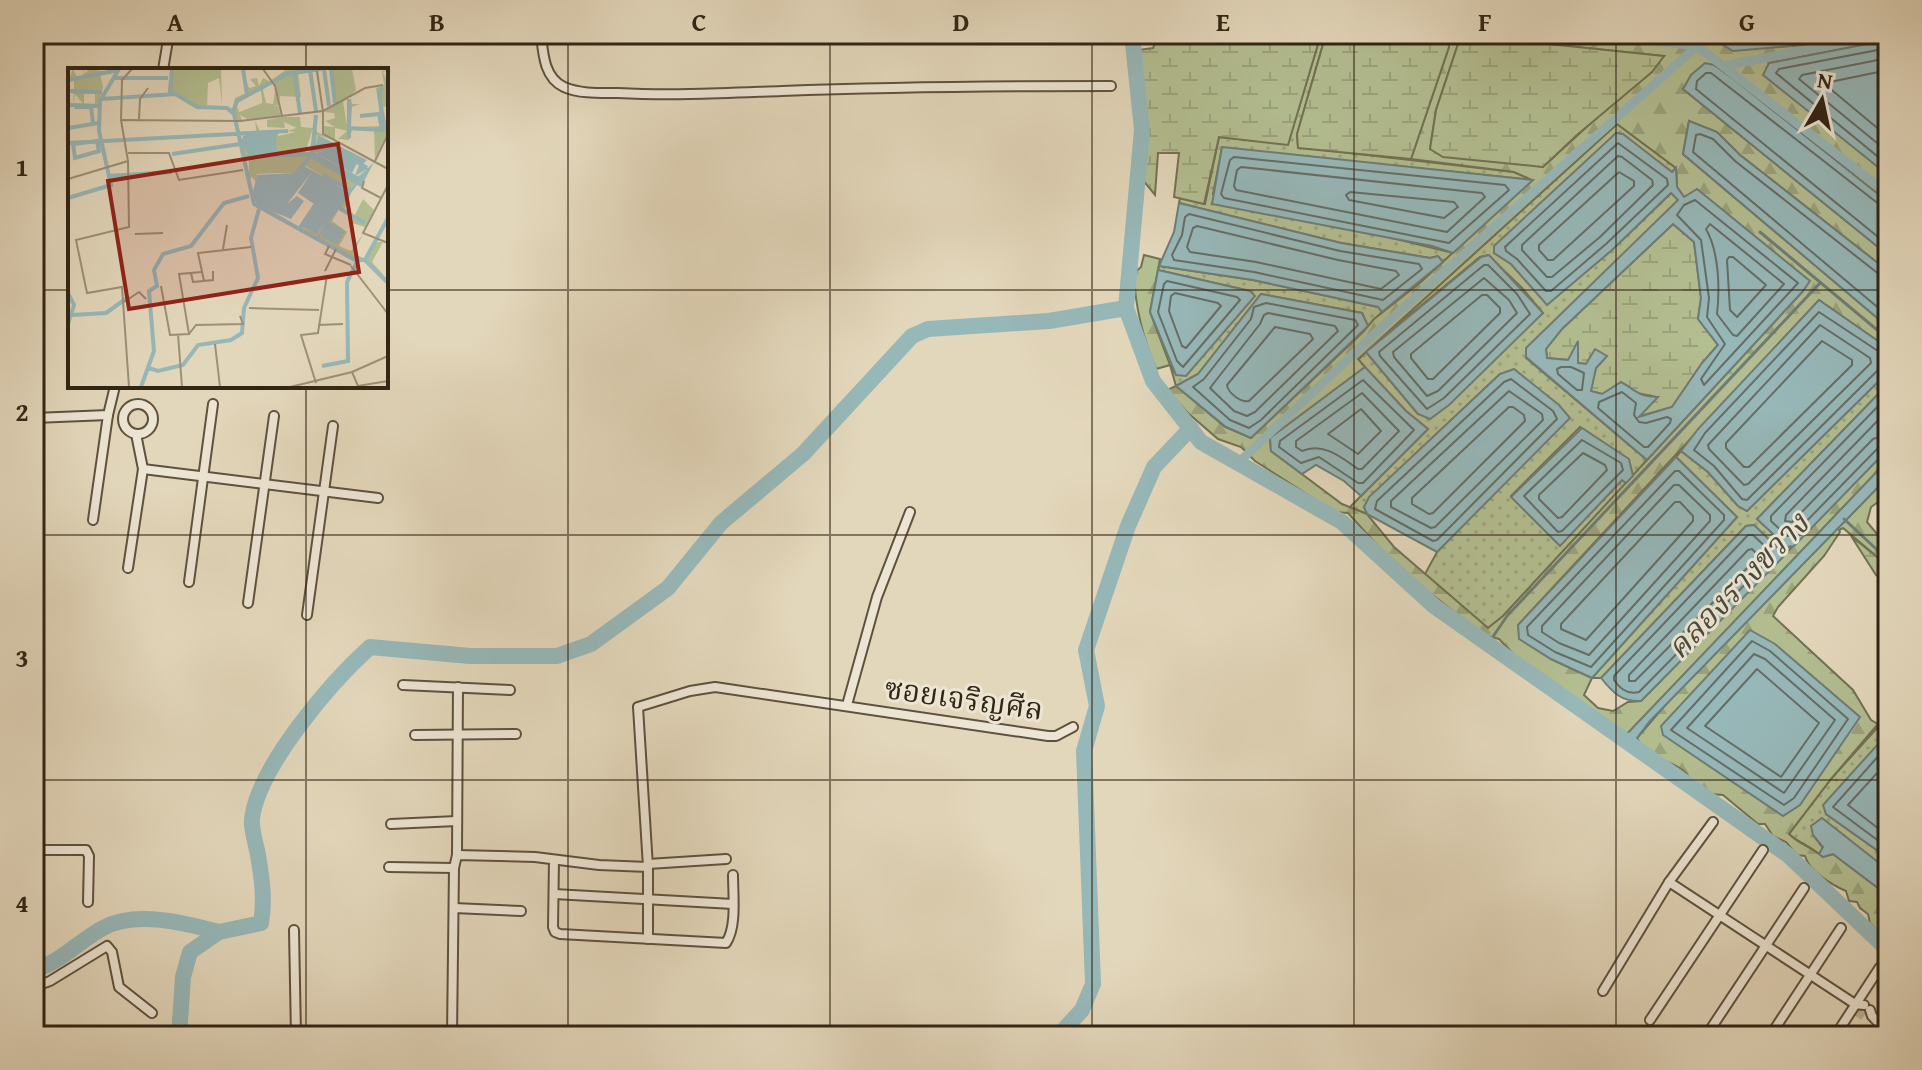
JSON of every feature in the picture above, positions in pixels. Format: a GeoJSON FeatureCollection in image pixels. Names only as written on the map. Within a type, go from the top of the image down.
{"type":"FeatureCollection","features":[{"type":"Feature","properties":{"kind":"street"},"geometry":{"type":"LineString","coordinates":[[163,68],[169,34]]}},
{"type":"Feature","properties":{"kind":"street"},"geometry":{"type":"LineString","coordinates":[[541,34],[545,64],[554,80],[575,91],[595,93],[1111,86]]}},
{"type":"Feature","properties":{"kind":"street"},"geometry":{"type":"LineString","coordinates":[[93,520],[115,388]]}},
{"type":"Feature","properties":{"kind":"street"},"geometry":{"type":"LineString","coordinates":[[136,404],[145,406],[150,410],[151,425],[145,432],[136,434],[125,428],[123,416],[128,408],[136,404]]}},
{"type":"Feature","properties":{"kind":"street"},"geometry":{"type":"LineString","coordinates":[[189,582],[213,404]]}},
{"type":"Feature","properties":{"kind":"street"},"geometry":{"type":"LineString","coordinates":[[34,418],[109,412],[123,416]]}},
{"type":"Feature","properties":{"kind":"street"},"geometry":{"type":"LineString","coordinates":[[248,603],[274,416]]}},
{"type":"Feature","properties":{"kind":"street"},"geometry":{"type":"LineString","coordinates":[[307,615],[333,426]]}},
{"type":"Feature","properties":{"kind":"street"},"geometry":{"type":"LineString","coordinates":[[128,568],[143,469],[136,434]]}},
{"type":"Feature","properties":{"kind":"street"},"geometry":{"type":"LineString","coordinates":[[143,469],[378,498]]}},
{"type":"Feature","properties":{"kind":"street","name":"ซอยเจริญศีล"},"geometry":{"type":"LineString","coordinates":[[847,705],[877,597],[910,512]]}},
{"type":"Feature","properties":{"kind":"street"},"geometry":{"type":"LineString","coordinates":[[403,685],[510,690]]}},
{"type":"Feature","properties":{"kind":"street"},"geometry":{"type":"LineString","coordinates":[[452,1036],[458,687]]}},
{"type":"Feature","properties":{"kind":"street","name":"ซอยเจริญศีล"},"geometry":{"type":"LineString","coordinates":[[648,865],[638,707],[697,689],[715,687],[1048,736],[1056,736],[1073,727]]}},
{"type":"Feature","properties":{"kind":"street"},"geometry":{"type":"LineString","coordinates":[[415,735],[516,734]]}},
{"type":"Feature","properties":{"kind":"street"},"geometry":{"type":"LineString","coordinates":[[391,824],[457,821]]}},
{"type":"Feature","properties":{"kind":"street"},"geometry":{"type":"LineString","coordinates":[[1603,991],[1669,882],[1713,822]]}},
{"type":"Feature","properties":{"kind":"street"},"geometry":{"type":"LineString","coordinates":[[34,850],[86,850],[88,902]]}},
{"type":"Feature","properties":{"kind":"street"},"geometry":{"type":"LineString","coordinates":[[1650,1020],[1763,850]]}},
{"type":"Feature","properties":{"kind":"street"},"geometry":{"type":"LineString","coordinates":[[457,855],[648,865],[726,859]]}},
{"type":"Feature","properties":{"kind":"street"},"geometry":{"type":"LineString","coordinates":[[554,860],[553,927],[557,933],[726,943],[730,940],[733,875]]}},
{"type":"Feature","properties":{"kind":"street"},"geometry":{"type":"LineString","coordinates":[[648,865],[648,939]]}},
{"type":"Feature","properties":{"kind":"street"},"geometry":{"type":"LineString","coordinates":[[389,867],[454,868]]}},
{"type":"Feature","properties":{"kind":"street"},"geometry":{"type":"LineString","coordinates":[[1669,882],[1863,1010],[1886,1031]]}},
{"type":"Feature","properties":{"kind":"street"},"geometry":{"type":"LineString","coordinates":[[1706,1036],[1804,888]]}},
{"type":"Feature","properties":{"kind":"street"},"geometry":{"type":"LineString","coordinates":[[554,894],[733,904]]}},
{"type":"Feature","properties":{"kind":"street"},"geometry":{"type":"LineString","coordinates":[[454,908],[521,911]]}},
{"type":"Feature","properties":{"kind":"street"},"geometry":{"type":"LineString","coordinates":[[1770,1036],[1841,928]]}},
{"type":"Feature","properties":{"kind":"street"},"geometry":{"type":"LineString","coordinates":[[294,930],[296,1036]]}},
{"type":"Feature","properties":{"kind":"street"},"geometry":{"type":"LineString","coordinates":[[34,987],[50,981],[107,946],[112,952],[119,987],[152,1013]]}},
{"type":"Feature","properties":{"kind":"street"},"geometry":{"type":"LineString","coordinates":[[1835,1036],[1863,1010],[1880,967]]}},
{"type":"Feature","properties":{"kind":"green space"},"geometry":{"type":"Polygon","coordinates":[[[1159,34],[1321,34],[1288,145],[1219,137],[1204,204],[1174,197],[1179,153],[1158,153],[1155,195],[1142,179],[1146,144],[1138,50],[1153,48],[1159,34]]]}},
{"type":"Feature","properties":{"kind":"green space"},"geometry":{"type":"Polygon","coordinates":[[[1321,34],[1326,34],[1297,134],[1298,147],[1514,172],[1533,180],[1222,148],[1213,194],[1453,253],[1443,262],[1438,256],[1430,258],[1341,243],[1179,203],[1180,198],[1205,204],[1219,137],[1288,144],[1321,34]]]}},
{"type":"Feature","properties":{"kind":"green space"},"geometry":{"type":"Polygon","coordinates":[[[1326,34],[1447,34],[1449,47],[1411,159],[1298,148],[1297,134],[1326,34]]]}},
{"type":"Feature","properties":{"kind":"green space"},"geometry":{"type":"Polygon","coordinates":[[[1447,34],[1717,34],[1715,40],[1805,45],[1852,34],[1888,34],[1888,40],[1769,63],[1850,144],[1888,175],[1888,202],[1714,65],[1683,89],[1888,255],[1888,271],[1740,155],[1717,132],[1689,121],[1683,154],[1888,327],[1888,348],[1819,300],[1518,625],[1520,639],[1551,659],[1592,678],[1584,695],[1598,708],[1613,711],[1628,702],[1641,701],[1888,449],[1888,460],[1626,735],[1520,661],[1499,639],[1484,635],[1421,586],[1348,513],[1335,512],[1255,461],[1241,447],[1218,439],[1167,390],[1176,386],[1225,427],[1251,438],[1374,319],[1421,282],[1532,180],[1514,172],[1411,159],[1449,47],[1447,34]],[[1461,35],[1436,110],[1430,149],[1543,167],[1664,56],[1461,35]],[[1617,124],[1358,359],[1365,367],[1270,438],[1271,451],[1342,504],[1367,514],[1394,547],[1488,628],[1503,616],[1803,291],[1684,197],[1677,187],[1676,168],[1617,124]]]}},
{"type":"Feature","properties":{"kind":"green space"},"geometry":{"type":"Polygon","coordinates":[[[1461,35],[1664,56],[1652,72],[1543,167],[1443,157],[1430,149],[1436,110],[1461,35]]]}},
{"type":"Feature","properties":{"kind":"green space"},"geometry":{"type":"Polygon","coordinates":[[[1617,124],[1676,168],[1672,172],[1616,133],[1494,253],[1511,264],[1547,304],[1612,250],[1671,193],[1679,200],[1526,358],[1647,460],[1633,476],[1628,459],[1580,427],[1511,496],[1560,545],[1622,480],[1626,483],[1503,616],[1488,628],[1425,574],[1437,552],[1498,489],[1515,370],[1500,374],[1370,497],[1364,507],[1367,514],[1350,507],[1428,429],[1406,411],[1358,360],[1366,352],[1418,414],[1543,313],[1488,255],[1480,257],[1378,341],[1617,124]]]}},
{"type":"Feature","properties":{"kind":"green space"},"geometry":{"type":"Polygon","coordinates":[[[1673,224],[1694,242],[1701,298],[1698,319],[1718,345],[1672,407],[1637,417],[1657,397],[1632,392],[1602,394],[1590,391],[1596,368],[1606,357],[1586,364],[1578,363],[1578,343],[1569,360],[1547,358],[1546,349],[1562,329],[1673,224]]]}},
{"type":"Feature","properties":{"kind":"green space"},"geometry":{"type":"Polygon","coordinates":[[[1144,255],[1160,259],[1150,312],[1170,365],[1156,369],[1140,322],[1136,298],[1134,273],[1141,267],[1144,255]]]}},
{"type":"Feature","properties":{"kind":"green space"},"geometry":{"type":"Polygon","coordinates":[[[1159,266],[1253,280],[1378,307],[1382,312],[1368,326],[1362,313],[1261,294],[1198,374],[1176,386],[1170,365],[1176,375],[1250,291],[1158,270],[1159,266]]]}},
{"type":"Feature","properties":{"kind":"green space"},"geometry":{"type":"Polygon","coordinates":[[[1888,372],[1888,384],[1757,519],[1787,547],[1794,546],[1785,555],[1754,525],[1746,526],[1601,678],[1592,678],[1737,517],[1676,457],[1681,451],[1708,472],[1738,506],[1747,511],[1888,372]]]}},
{"type":"Feature","properties":{"kind":"green space"},"geometry":{"type":"Polygon","coordinates":[[[1888,477],[1888,495],[1871,507],[1867,522],[1888,547],[1888,566],[1843,528],[1824,556],[1773,616],[1853,690],[1871,720],[1878,724],[1789,834],[1823,857],[1833,854],[1878,888],[1888,887],[1888,941],[1870,923],[1868,914],[1857,902],[1849,901],[1846,891],[1816,872],[1805,856],[1797,855],[1786,842],[1773,836],[1765,824],[1758,824],[1723,795],[1695,787],[1685,772],[1647,751],[1637,738],[1673,696],[1888,477]]]}},
{"type":"Feature","properties":{"kind":"green space"},"geometry":{"type":"Polygon","coordinates":[[[1851,536],[1888,566],[1888,583],[1876,575],[1851,536]]]}},
{"type":"Feature","properties":{"kind":"green space"},"geometry":{"type":"Polygon","coordinates":[[[1881,727],[1888,732],[1888,743],[1879,744],[1826,814],[1888,858],[1888,870],[1813,835],[1823,848],[1819,854],[1789,834],[1831,779],[1881,727]]]}},
{"type":"Feature","properties":{"kind":"water"},"geometry":{"type":"Polygon","coordinates":[[[1717,34],[1852,34],[1805,45],[1733,51],[1715,40],[1717,34]]]}},
{"type":"Feature","properties":{"kind":"water"},"geometry":{"type":"Polygon","coordinates":[[[1888,40],[1888,175],[1763,75],[1769,63],[1888,40]]]}},
{"type":"Feature","properties":{"kind":"water"},"geometry":{"type":"Polygon","coordinates":[[[1705,63],[1714,65],[1735,80],[1888,202],[1888,255],[1683,89],[1691,75],[1705,63]]]}},
{"type":"Feature","properties":{"kind":"water"},"geometry":{"type":"Polygon","coordinates":[[[1689,121],[1717,132],[1740,155],[1888,271],[1888,327],[1683,154],[1689,121]]]}},
{"type":"Feature","properties":{"kind":"water"},"geometry":{"type":"Polygon","coordinates":[[[1616,133],[1623,134],[1672,172],[1676,168],[1677,187],[1684,197],[1697,189],[1810,281],[1647,460],[1526,357],[1526,348],[1678,200],[1671,193],[1612,250],[1547,305],[1511,264],[1494,253],[1494,246],[1616,133]],[[1673,224],[1562,329],[1546,349],[1547,358],[1568,360],[1578,341],[1578,363],[1586,364],[1595,349],[1607,356],[1596,368],[1591,391],[1602,394],[1621,382],[1641,394],[1658,397],[1639,417],[1672,407],[1718,345],[1698,319],[1701,298],[1694,242],[1673,224]]]}},
{"type":"Feature","properties":{"kind":"water"},"geometry":{"type":"Polygon","coordinates":[[[1222,147],[1533,180],[1453,253],[1432,246],[1212,204],[1222,147]]]}},
{"type":"Feature","properties":{"kind":"water"},"geometry":{"type":"Polygon","coordinates":[[[1179,203],[1341,243],[1430,258],[1438,256],[1443,262],[1382,312],[1378,307],[1253,280],[1159,266],[1174,232],[1179,203]]]}},
{"type":"Feature","properties":{"kind":"water"},"geometry":{"type":"Polygon","coordinates":[[[1489,255],[1543,313],[1449,405],[1430,419],[1418,414],[1366,352],[1481,257],[1489,255]]]}},
{"type":"Feature","properties":{"kind":"water"},"geometry":{"type":"Polygon","coordinates":[[[1158,270],[1250,291],[1255,296],[1186,376],[1176,375],[1150,312],[1158,270]]]}},
{"type":"Feature","properties":{"kind":"water"},"geometry":{"type":"Polygon","coordinates":[[[1261,294],[1362,313],[1368,326],[1251,438],[1226,427],[1176,386],[1198,374],[1261,294]]]}},
{"type":"Feature","properties":{"kind":"water"},"geometry":{"type":"Polygon","coordinates":[[[1819,300],[1888,348],[1888,372],[1747,511],[1738,506],[1708,472],[1681,451],[1819,300]]]}},
{"type":"Feature","properties":{"kind":"water"},"geometry":{"type":"Polygon","coordinates":[[[1365,367],[1406,411],[1428,429],[1361,496],[1344,481],[1316,465],[1302,474],[1271,451],[1270,438],[1365,367]]]}},
{"type":"Feature","properties":{"kind":"water"},"geometry":{"type":"Polygon","coordinates":[[[1514,369],[1559,405],[1570,418],[1437,552],[1367,514],[1364,507],[1369,497],[1500,374],[1514,369]]]}},
{"type":"Feature","properties":{"kind":"water"},"geometry":{"type":"Polygon","coordinates":[[[1888,384],[1888,449],[1794,546],[1787,547],[1757,519],[1888,384]]]}},
{"type":"Feature","properties":{"kind":"water"},"geometry":{"type":"Polygon","coordinates":[[[1582,428],[1629,459],[1633,476],[1626,483],[1622,480],[1560,546],[1511,497],[1582,428]]]}},
{"type":"Feature","properties":{"kind":"water"},"geometry":{"type":"Polygon","coordinates":[[[1676,457],[1737,517],[1592,678],[1551,659],[1519,639],[1518,625],[1676,457]]]}},
{"type":"Feature","properties":{"kind":"water"},"geometry":{"type":"Polygon","coordinates":[[[1888,460],[1888,477],[1650,721],[1637,738],[1639,744],[1621,733],[1627,734],[1888,460]]]}},
{"type":"Feature","properties":{"kind":"water","name":"คลองรางขวาง"},"geometry":{"type":"Polygon","coordinates":[[[1754,525],[1785,555],[1641,701],[1628,700],[1614,692],[1601,678],[1746,526],[1754,525]]]}},
{"type":"Feature","properties":{"kind":"water"},"geometry":{"type":"Polygon","coordinates":[[[1750,630],[1775,644],[1860,717],[1800,805],[1783,816],[1663,735],[1661,726],[1750,630]]]}},
{"type":"Feature","properties":{"kind":"water"},"geometry":{"type":"Polygon","coordinates":[[[1879,743],[1888,743],[1888,858],[1826,814],[1823,805],[1879,743]]]}},
{"type":"Feature","properties":{"kind":"water"},"geometry":{"type":"Polygon","coordinates":[[[1822,818],[1888,870],[1887,888],[1878,888],[1833,854],[1823,857],[1819,854],[1823,847],[1813,835],[1811,826],[1822,818]]]}},
{"type":"Feature","properties":{"kind":"waterway"},"geometry":{"type":"LineString","coordinates":[[1132,34],[1142,130],[1126,308],[1153,381],[1201,442],[1342,522],[1434,606],[1788,855],[1888,950]]}},
{"type":"Feature","properties":{"kind":"waterway"},"geometry":{"type":"LineString","coordinates":[[1595,34],[1697,46],[1888,194]]}},
{"type":"Feature","properties":{"kind":"waterway"},"geometry":{"type":"LineString","coordinates":[[1238,463],[1383,326],[1697,46],[1700,34]]}},
{"type":"Feature","properties":{"kind":"waterway"},"geometry":{"type":"LineString","coordinates":[[1723,66],[1888,34]]}},
{"type":"Feature","properties":{"kind":"waterway"},"geometry":{"type":"LineString","coordinates":[[1760,232],[1888,339]]}},
{"type":"Feature","properties":{"kind":"waterway"},"geometry":{"type":"LineString","coordinates":[[1488,644],[1507,616],[1820,283]]}},
{"type":"Feature","properties":{"kind":"waterway"},"geometry":{"type":"LineString","coordinates":[[179,1036],[183,977],[190,952],[219,932],[261,923],[262,889],[252,819],[267,775],[317,703],[370,647],[470,656],[557,656],[591,644],[668,588],[721,523],[803,454],[912,336],[928,329],[1049,321],[1126,308]]}},
{"type":"Feature","properties":{"kind":"waterway"},"geometry":{"type":"LineString","coordinates":[[1058,1036],[1082,1010],[1093,984],[1084,751],[1097,706],[1086,650],[1128,526],[1154,467],[1191,428]]}},
{"type":"Feature","properties":{"kind":"waterway"},"geometry":{"type":"LineString","coordinates":[[1844,519],[1888,560]]}},
{"type":"Feature","properties":{"kind":"waterway"},"geometry":{"type":"LineString","coordinates":[[34,970],[53,962],[103,928],[130,920],[161,920],[219,932]]}},
{"type":"Feature","properties":{"kind":"tunnel"},"geometry":{"type":"LineString","coordinates":[[1857,1012],[1865,1018]]}}]}
